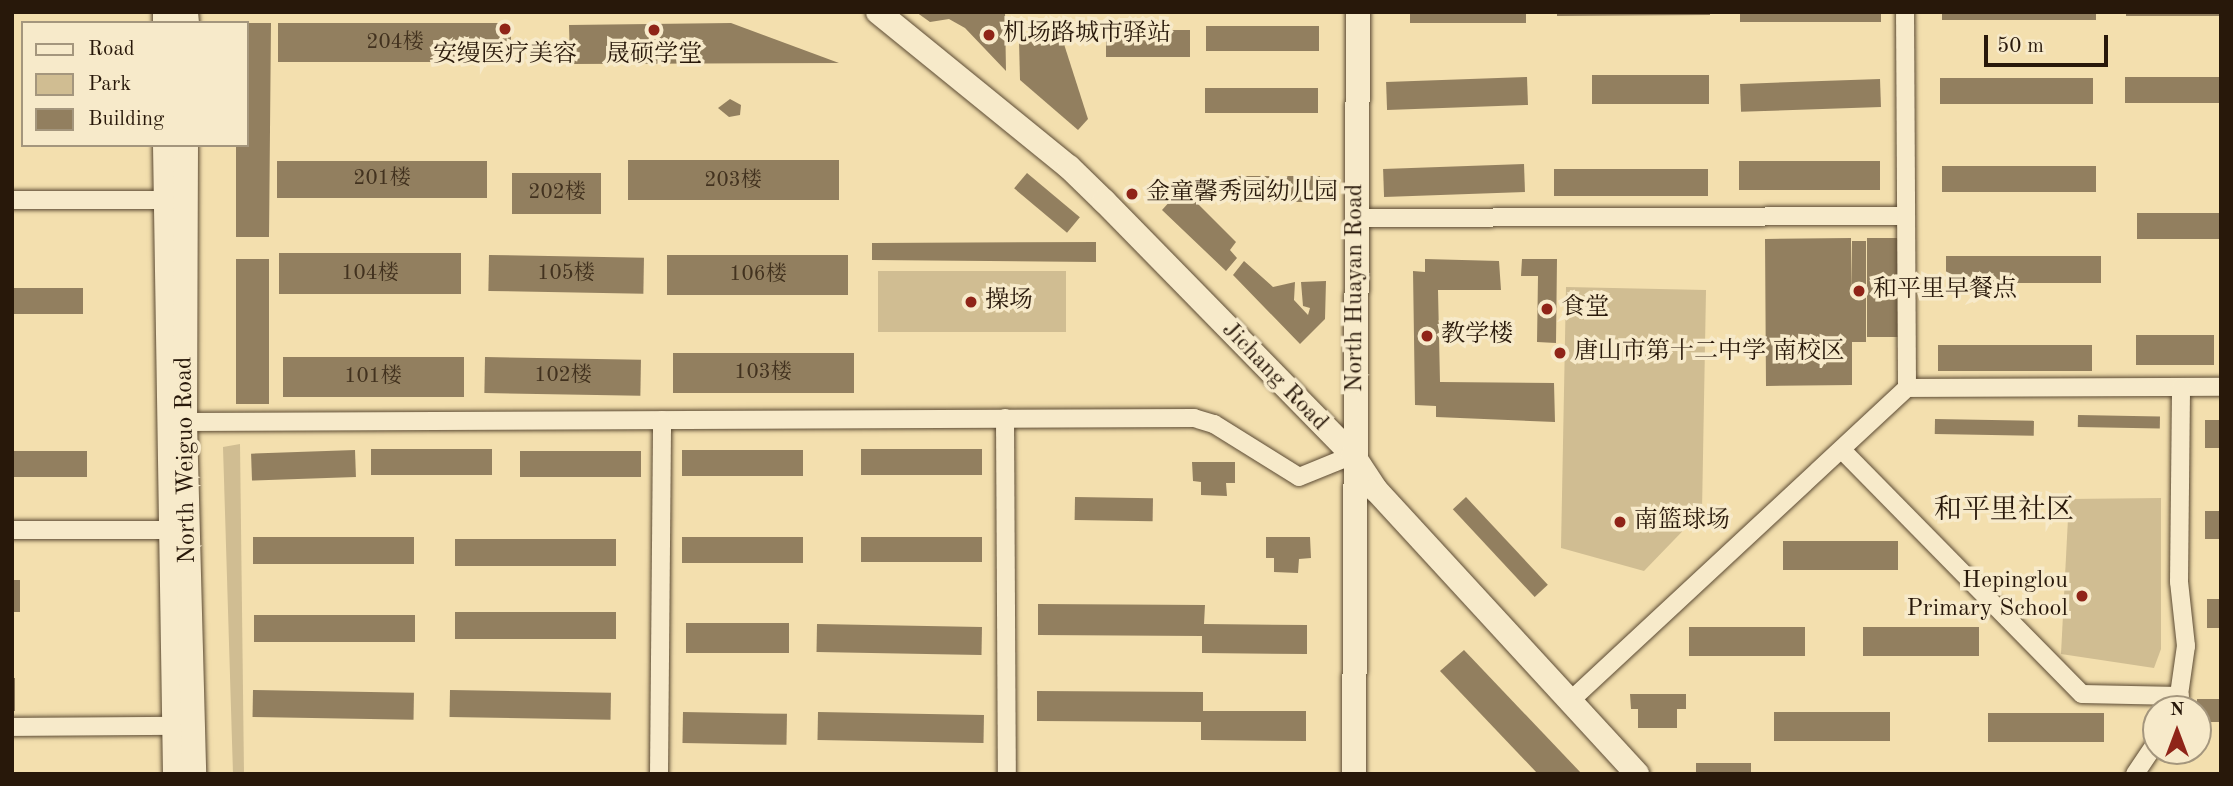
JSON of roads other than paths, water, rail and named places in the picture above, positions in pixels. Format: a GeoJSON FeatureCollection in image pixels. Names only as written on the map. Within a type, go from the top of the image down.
{"type":"FeatureCollection","features":[{"type":"Feature","properties":{"kind":"street","name":"Jichang Road"},"geometry":{"type":"LineString","coordinates":[[878,12],[1069,167],[1353,455],[1376,490],[1637,774]]}},
{"type":"Feature","properties":{"kind":"street","name":"North Huayan Road"},"geometry":{"type":"LineString","coordinates":[[1354,774],[1353,455],[1357,12]]}},
{"type":"Feature","properties":{"kind":"street"},"geometry":{"type":"LineString","coordinates":[[1905,12],[1907,388]]}},
{"type":"Feature","properties":{"kind":"street","name":"North Weiguo Road"},"geometry":{"type":"LineString","coordinates":[[165,147],[169,530],[175,774]]}},
{"type":"Feature","properties":{"kind":"street","name":"North Weiguo Road"},"geometry":{"type":"LineString","coordinates":[[186,147],[186,422],[194,774]]}},
{"type":"Feature","properties":{"kind":"street"},"geometry":{"type":"LineString","coordinates":[[12,200],[165,200]]}},
{"type":"Feature","properties":{"kind":"street"},"geometry":{"type":"LineString","coordinates":[[1357,218],[1905,216]]}},
{"type":"Feature","properties":{"kind":"street"},"geometry":{"type":"LineString","coordinates":[[2180,695],[2186,646],[2179,582],[2181,387]]}},
{"type":"Feature","properties":{"kind":"street"},"geometry":{"type":"LineString","coordinates":[[1569,702],[1907,388],[2221,387]]}},
{"type":"Feature","properties":{"kind":"street"},"geometry":{"type":"LineString","coordinates":[[1005,418],[1007,774]]}},
{"type":"Feature","properties":{"kind":"street"},"geometry":{"type":"LineString","coordinates":[[186,422],[1194,418],[1214,424],[1299,477],[1353,455]]}},
{"type":"Feature","properties":{"kind":"street"},"geometry":{"type":"LineString","coordinates":[[659,774],[662,420]]}},
{"type":"Feature","properties":{"kind":"street"},"geometry":{"type":"LineString","coordinates":[[1842,450],[2082,694],[2142,700]]}},
{"type":"Feature","properties":{"kind":"street"},"geometry":{"type":"LineString","coordinates":[[12,530],[169,530]]}},
{"type":"Feature","properties":{"kind":"street"},"geometry":{"type":"LineString","coordinates":[[12,727],[174,726]]}},
{"type":"Feature","properties":{"kind":"place","name":"安缦医疗美容"},"geometry":{"type":"Point","coordinates":[505,29]}},
{"type":"Feature","properties":{"kind":"place","name":"晟硕学堂"},"geometry":{"type":"Point","coordinates":[654,30]}},
{"type":"Feature","properties":{"kind":"place","name":"机场路城市驿站"},"geometry":{"type":"Point","coordinates":[989,35]}},
{"type":"Feature","properties":{"kind":"place","name":"金童馨秀园幼儿园"},"geometry":{"type":"Point","coordinates":[1132,194]}},
{"type":"Feature","properties":{"kind":"place","name":"和平里早餐点"},"geometry":{"type":"Point","coordinates":[1859,291]}},
{"type":"Feature","properties":{"kind":"place","name":"操场"},"geometry":{"type":"Point","coordinates":[971,302]}},
{"type":"Feature","properties":{"kind":"place","name":"食堂"},"geometry":{"type":"Point","coordinates":[1547,309]}},
{"type":"Feature","properties":{"kind":"place","name":"教学楼"},"geometry":{"type":"Point","coordinates":[1427,336]}},
{"type":"Feature","properties":{"kind":"place","name":"唐山市第十二中学 南校区"},"geometry":{"type":"Point","coordinates":[1560,353]}},
{"type":"Feature","properties":{"kind":"place","name":"南篮球场"},"geometry":{"type":"Point","coordinates":[1620,522]}},
{"type":"Feature","properties":{"kind":"place","name":"Hepinglou Primary School"},"geometry":{"type":"Point","coordinates":[2082,596]}},
{"type":"Feature","properties":{"kind":"district","name":"和平里社区"},"geometry":{"type":"Point","coordinates":[2004,511]}}]}
